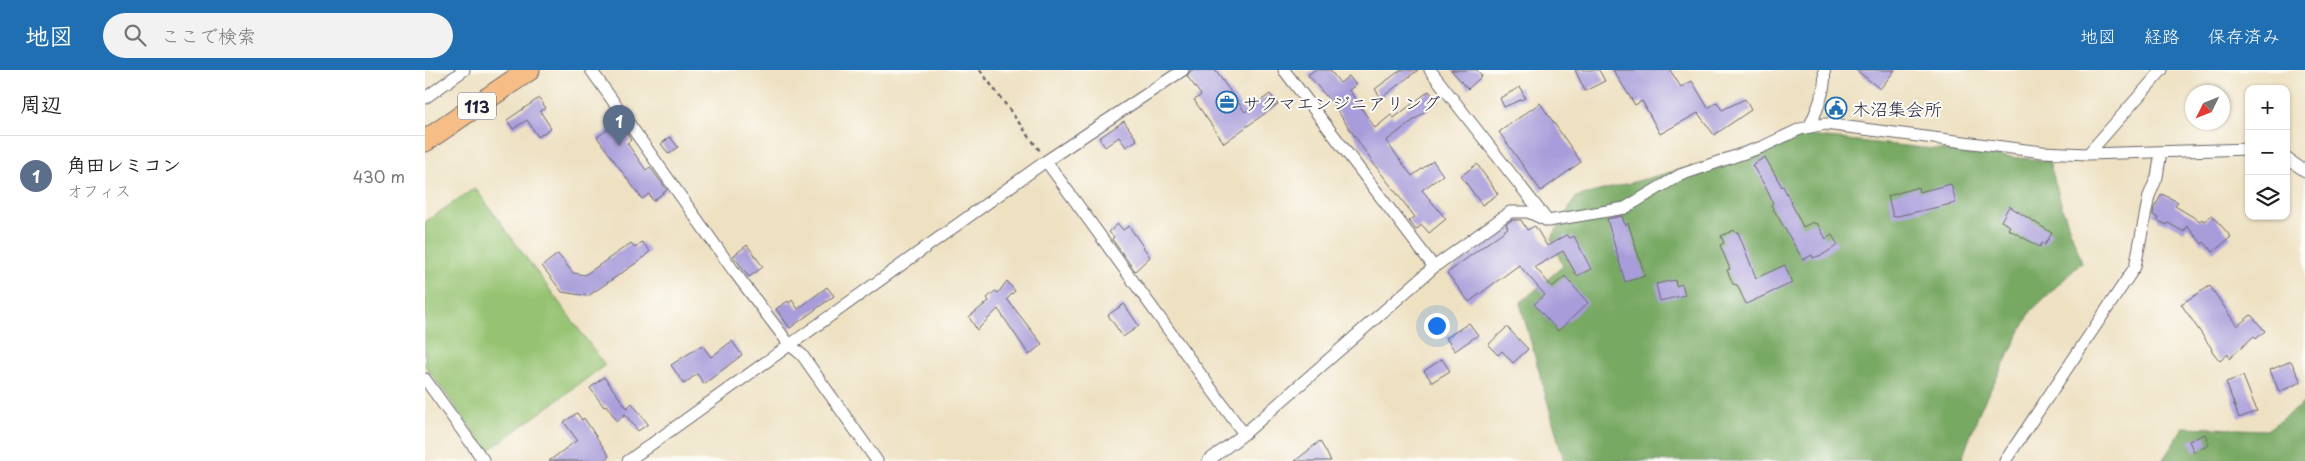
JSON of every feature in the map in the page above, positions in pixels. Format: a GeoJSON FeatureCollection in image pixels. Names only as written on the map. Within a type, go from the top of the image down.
{"type":"FeatureCollection","features":[{"type":"Feature","properties":{"kind":"highway","name":"113"},"geometry":{"type":"LineString","coordinates":[[425,141],[529,70]]}},
{"type":"Feature","properties":{"kind":"street"},"geometry":{"type":"LineString","coordinates":[[425,98],[465,70]]}},
{"type":"Feature","properties":{"kind":"street"},"geometry":{"type":"LineString","coordinates":[[591,70],[733,270],[789,344],[802,355],[877,461]]}},
{"type":"Feature","properties":{"kind":"street"},"geometry":{"type":"LineString","coordinates":[[628,461],[1046,161],[1183,70]]}},
{"type":"Feature","properties":{"kind":"street"},"geometry":{"type":"LineString","coordinates":[[1284,70],[1434,267]]}},
{"type":"Feature","properties":{"kind":"street"},"geometry":{"type":"LineString","coordinates":[[1430,70],[1548,221]]}},
{"type":"Feature","properties":{"kind":"street"},"geometry":{"type":"LineString","coordinates":[[1809,127],[1815,114],[1825,78],[1824,70]]}},
{"type":"Feature","properties":{"kind":"street"},"geometry":{"type":"LineString","coordinates":[[2088,154],[2162,70]]}},
{"type":"Feature","properties":{"kind":"street"},"geometry":{"type":"LineString","coordinates":[[1208,461],[1244,434],[1434,267],[1510,212],[1528,212],[1548,221],[1625,208],[1680,175],[1762,147],[1809,127],[1825,124],[2042,152],[2088,154],[2245,148]]}},
{"type":"Feature","properties":{"kind":"street"},"geometry":{"type":"LineString","coordinates":[[2005,461],[2135,267],[2149,196],[2157,177],[2161,152]]}},
{"type":"Feature","properties":{"kind":"street"},"geometry":{"type":"LineString","coordinates":[[1046,161],[1244,434]]}},
{"type":"Feature","properties":{"kind":"street"},"geometry":{"type":"LineString","coordinates":[[2290,161],[2305,171]]}},
{"type":"Feature","properties":{"kind":"street"},"geometry":{"type":"LineString","coordinates":[[425,379],[484,461]]}},
{"type":"Feature","properties":{"kind":"path"},"geometry":{"type":"LineString","coordinates":[[980,70],[1046,161]]}},
{"type":"Feature","properties":{"kind":"green space"},"geometry":{"type":"Polygon","coordinates":[[[1809,136],[2049,161],[2063,210],[2082,262],[2031,311],[1981,408],[1961,461],[1564,461],[1520,303],[1563,266],[1551,239],[1576,197],[1809,136]]]}},
{"type":"Feature","properties":{"kind":"green space"},"geometry":{"type":"Polygon","coordinates":[[[475,188],[605,365],[488,451],[425,366],[425,222],[475,188]]]}},
{"type":"Feature","properties":{"kind":"green space"},"geometry":{"type":"Polygon","coordinates":[[[2305,402],[2305,461],[2162,461],[2184,427],[2267,430],[2305,402]]]}},
{"type":"Feature","properties":{"kind":"building"},"geometry":{"type":"Polygon","coordinates":[[[1191,70],[1215,70],[1245,112],[1270,94],[1278,104],[1224,143],[1194,100],[1201,95],[1187,76],[1191,70]]]}},
{"type":"Feature","properties":{"kind":"building"},"geometry":{"type":"Polygon","coordinates":[[[1314,70],[1330,70],[1340,83],[1349,76],[1356,85],[1349,90],[1375,128],[1391,115],[1394,118],[1429,91],[1438,102],[1386,141],[1412,176],[1433,161],[1443,175],[1422,190],[1446,219],[1429,233],[1422,225],[1416,230],[1409,221],[1415,217],[1373,163],[1332,103],[1308,75],[1314,70]]]}},
{"type":"Feature","properties":{"kind":"building"},"geometry":{"type":"Polygon","coordinates":[[[1401,70],[1418,70],[1381,98],[1375,89],[1401,70]]]}},
{"type":"Feature","properties":{"kind":"building"},"geometry":{"type":"Polygon","coordinates":[[[1451,70],[1477,70],[1482,76],[1468,89],[1451,70]]]}},
{"type":"Feature","properties":{"kind":"building"},"geometry":{"type":"Polygon","coordinates":[[[1575,70],[1599,70],[1605,81],[1585,91],[1575,70]]]}},
{"type":"Feature","properties":{"kind":"building"},"geometry":{"type":"Polygon","coordinates":[[[1613,70],[1670,70],[1681,87],[1692,81],[1708,108],[1717,102],[1722,110],[1745,99],[1751,110],[1714,135],[1698,113],[1660,134],[1642,101],[1635,105],[1613,70]]]}},
{"type":"Feature","properties":{"kind":"building"},"geometry":{"type":"Polygon","coordinates":[[[1856,70],[1895,70],[1880,89],[1856,70]]]}},
{"type":"Feature","properties":{"kind":"building"},"geometry":{"type":"Polygon","coordinates":[[[1520,87],[1525,98],[1504,107],[1500,98],[1520,87]]]}},
{"type":"Feature","properties":{"kind":"building"},"geometry":{"type":"Polygon","coordinates":[[[539,98],[546,108],[540,111],[551,128],[538,137],[527,120],[513,129],[507,120],[539,98]]]}},
{"type":"Feature","properties":{"kind":"building"},"geometry":{"type":"Polygon","coordinates":[[[1540,103],[1581,162],[1541,191],[1499,132],[1540,103]]]}},
{"type":"Feature","properties":{"kind":"building"},"geometry":{"type":"Polygon","coordinates":[[[1124,121],[1137,140],[1126,147],[1119,137],[1105,147],[1099,138],[1124,121]]]}},
{"type":"Feature","properties":{"kind":"building"},"geometry":{"type":"Polygon","coordinates":[[[619,122],[631,140],[627,143],[646,170],[650,167],[667,190],[653,201],[649,194],[642,199],[597,137],[619,122]]]}},
{"type":"Feature","properties":{"kind":"building"},"geometry":{"type":"Polygon","coordinates":[[[670,137],[678,147],[669,154],[661,144],[670,137]]]}},
{"type":"Feature","properties":{"kind":"building"},"geometry":{"type":"Polygon","coordinates":[[[1765,157],[1783,186],[1803,227],[1813,222],[1817,223],[1826,239],[1832,235],[1838,245],[1824,254],[1813,258],[1812,255],[1803,260],[1771,205],[1773,203],[1765,186],[1752,165],[1765,157]]]}},
{"type":"Feature","properties":{"kind":"building"},"geometry":{"type":"Polygon","coordinates":[[[1477,164],[1498,194],[1482,205],[1461,176],[1477,164]]]}},
{"type":"Feature","properties":{"kind":"building"},"geometry":{"type":"Polygon","coordinates":[[[1951,184],[1956,203],[1893,217],[1888,196],[1918,187],[1919,192],[1951,184]]]}},
{"type":"Feature","properties":{"kind":"building"},"geometry":{"type":"Polygon","coordinates":[[[2162,194],[2178,202],[2175,206],[2200,221],[2202,219],[2204,221],[2212,215],[2231,237],[2213,252],[2204,242],[2202,244],[2187,226],[2184,232],[2168,223],[2167,225],[2158,221],[2158,218],[2153,215],[2154,208],[2162,194]]]}},
{"type":"Feature","properties":{"kind":"building"},"geometry":{"type":"Polygon","coordinates":[[[2009,206],[2052,233],[2045,245],[2042,243],[2040,247],[2008,229],[2010,226],[2001,221],[2009,206]]]}},
{"type":"Feature","properties":{"kind":"building"},"geometry":{"type":"Polygon","coordinates":[[[1622,216],[1625,225],[1628,223],[1645,276],[1625,282],[1607,219],[1622,216]]]}},
{"type":"Feature","properties":{"kind":"building"},"geometry":{"type":"Polygon","coordinates":[[[1512,220],[1521,220],[1527,230],[1535,226],[1547,246],[1566,235],[1570,238],[1574,236],[1591,269],[1577,276],[1563,251],[1535,267],[1552,287],[1565,276],[1588,303],[1558,331],[1534,304],[1545,295],[1519,265],[1469,302],[1447,273],[1508,228],[1506,224],[1512,220]]]}},
{"type":"Feature","properties":{"kind":"building"},"geometry":{"type":"Polygon","coordinates":[[[1118,224],[1123,230],[1129,226],[1150,257],[1135,271],[1109,232],[1118,224]]]}},
{"type":"Feature","properties":{"kind":"building"},"geometry":{"type":"Polygon","coordinates":[[[1734,230],[1736,233],[1738,232],[1756,278],[1785,265],[1792,283],[1746,304],[1737,285],[1733,284],[1727,270],[1730,269],[1720,245],[1724,243],[1721,236],[1734,230]]]}},
{"type":"Feature","properties":{"kind":"building"},"geometry":{"type":"Polygon","coordinates":[[[642,242],[650,251],[642,259],[588,296],[562,292],[542,266],[558,254],[573,273],[585,275],[631,243],[635,248],[642,242]]]}},
{"type":"Feature","properties":{"kind":"building"},"geometry":{"type":"Polygon","coordinates":[[[747,245],[763,267],[749,277],[733,256],[747,245]]]}},
{"type":"Feature","properties":{"kind":"building"},"geometry":{"type":"Polygon","coordinates":[[[1675,280],[1676,286],[1682,284],[1685,295],[1660,301],[1656,284],[1675,280]]]}},
{"type":"Feature","properties":{"kind":"building"},"geometry":{"type":"Polygon","coordinates":[[[1007,281],[1015,291],[1007,299],[1042,344],[1029,355],[998,309],[977,330],[969,317],[989,301],[987,298],[995,291],[998,293],[1007,281]]]}},
{"type":"Feature","properties":{"kind":"building"},"geometry":{"type":"Polygon","coordinates":[[[2210,286],[2237,326],[2251,315],[2265,331],[2256,339],[2254,336],[2229,359],[2228,354],[2220,361],[2181,304],[2210,286]]]}},
{"type":"Feature","properties":{"kind":"building"},"geometry":{"type":"Polygon","coordinates":[[[827,287],[834,296],[790,328],[776,309],[792,300],[798,309],[827,287]]]}},
{"type":"Feature","properties":{"kind":"building"},"geometry":{"type":"Polygon","coordinates":[[[1124,304],[1139,326],[1123,337],[1108,315],[1124,304]]]}},
{"type":"Feature","properties":{"kind":"building"},"geometry":{"type":"Polygon","coordinates":[[[1469,323],[1478,335],[1455,351],[1446,338],[1469,323]]]}},
{"type":"Feature","properties":{"kind":"building"},"geometry":{"type":"Polygon","coordinates":[[[1507,327],[1528,349],[1513,363],[1502,351],[1498,355],[1488,345],[1507,327]]]}},
{"type":"Feature","properties":{"kind":"building"},"geometry":{"type":"Polygon","coordinates":[[[732,341],[742,355],[704,384],[697,374],[684,384],[671,365],[702,345],[711,357],[732,341]]]}},
{"type":"Feature","properties":{"kind":"building"},"geometry":{"type":"Polygon","coordinates":[[[1442,359],[1450,371],[1432,382],[1424,371],[1442,359]]]}},
{"type":"Feature","properties":{"kind":"building"},"geometry":{"type":"Polygon","coordinates":[[[2291,361],[2301,382],[2279,392],[2270,370],[2291,361]]]}},
{"type":"Feature","properties":{"kind":"building"},"geometry":{"type":"Polygon","coordinates":[[[2243,376],[2257,411],[2239,418],[2226,382],[2243,376]]]}},
{"type":"Feature","properties":{"kind":"building"},"geometry":{"type":"Polygon","coordinates":[[[604,377],[627,408],[632,403],[648,424],[638,431],[625,414],[617,421],[606,405],[604,407],[590,388],[604,377]]]}},
{"type":"Feature","properties":{"kind":"building"},"geometry":{"type":"Polygon","coordinates":[[[577,413],[582,420],[584,418],[609,456],[604,461],[549,461],[577,440],[564,422],[577,413]]]}},
{"type":"Feature","properties":{"kind":"building"},"geometry":{"type":"Polygon","coordinates":[[[2205,434],[2209,445],[2194,452],[2189,441],[2205,434]]]}},
{"type":"Feature","properties":{"kind":"building"},"geometry":{"type":"Polygon","coordinates":[[[1320,441],[1331,461],[1295,461],[1320,441]]]}},
{"type":"Feature","properties":{"kind":"place","name":"サクマエンジニアリング"},"geometry":{"type":"Point","coordinates":[1227,102]}},
{"type":"Feature","properties":{"kind":"place","name":"木沼集会所"},"geometry":{"type":"Point","coordinates":[1836,108]}},
{"type":"Feature","properties":{"kind":"place","name":"角田レミコン"},"geometry":{"type":"Point","coordinates":[619,146]}}]}
